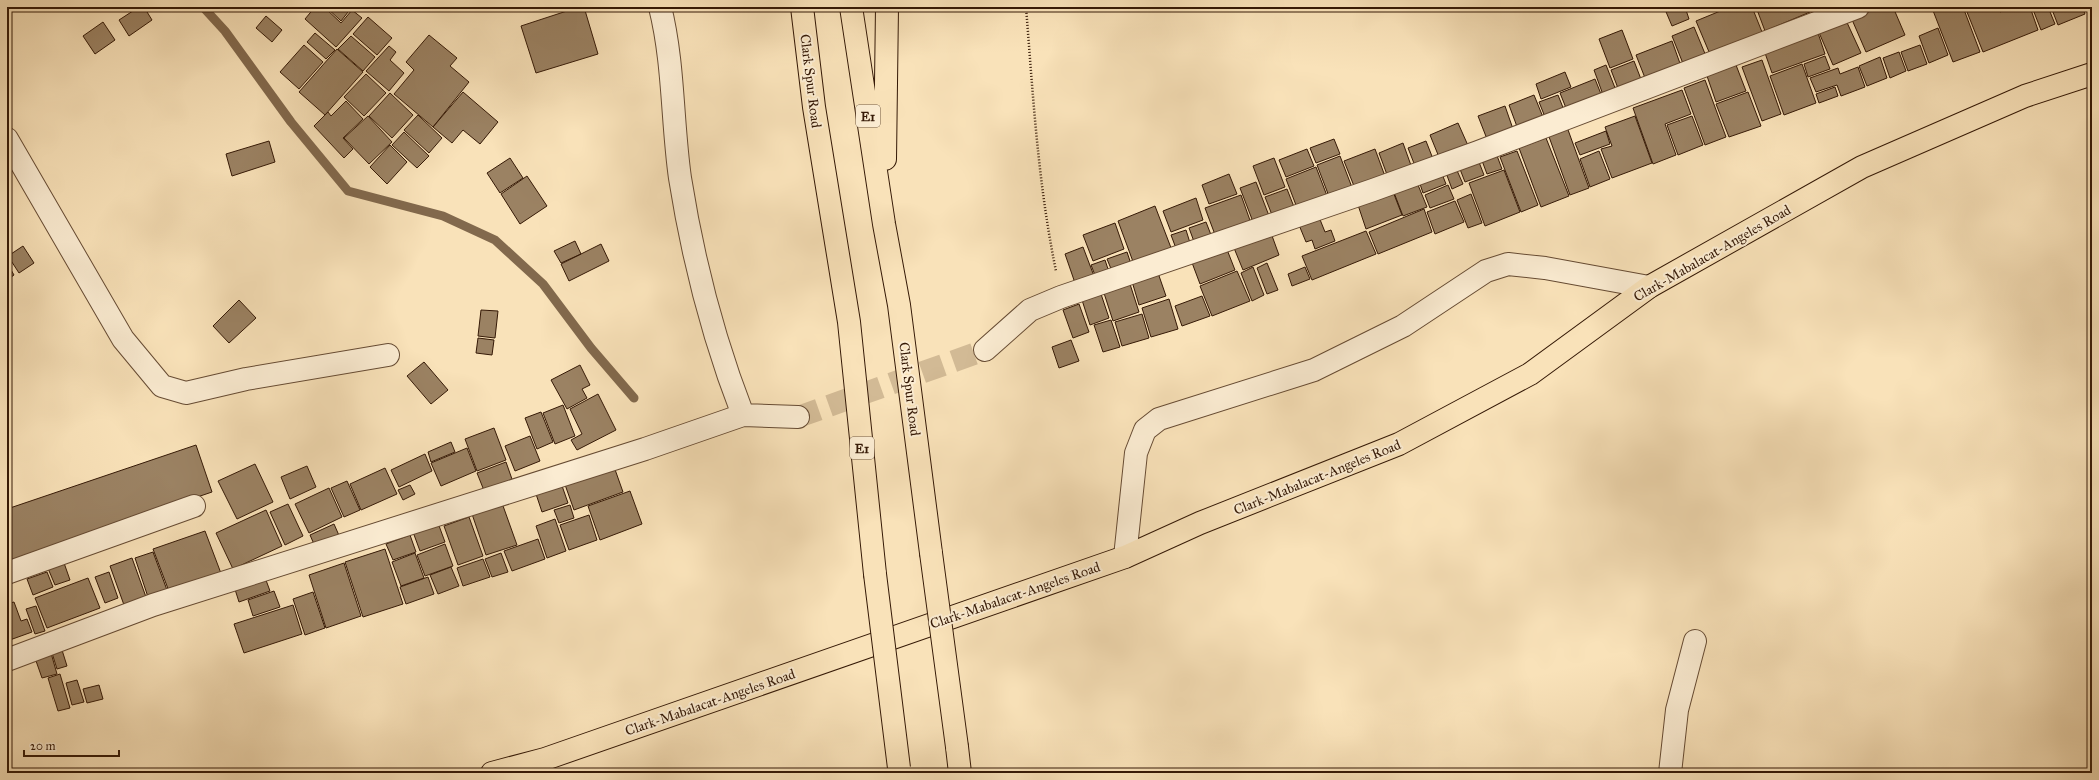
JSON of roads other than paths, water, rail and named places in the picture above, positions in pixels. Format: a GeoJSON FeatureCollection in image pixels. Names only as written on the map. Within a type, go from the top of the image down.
{"type":"FeatureCollection","features":[{"type":"Feature","properties":{"kind":"main road"},"geometry":{"type":"LineString","coordinates":[[789,7],[814,107]]}},
{"type":"Feature","properties":{"kind":"main road","name":"Clark Spur Road"},"geometry":{"type":"LineString","coordinates":[[802,7],[814,107],[849,322],[875,574],[899,770]]}},
{"type":"Feature","properties":{"kind":"main road","name":"Clark Spur Road"},"geometry":{"type":"LineString","coordinates":[[851,7],[884,224],[899,305],[960,773]]}},
{"type":"Feature","properties":{"kind":"main road"},"geometry":{"type":"LineString","coordinates":[[884,224],[887,7]]}},
{"type":"Feature","properties":{"kind":"main road","name":"Clark-Mabalacat-Angeles Road"},"geometry":{"type":"LineString","coordinates":[[492,773],[545,759],[1125,557],[1200,523],[1399,444],[1530,374],[1649,287],[1862,167],[2025,96],[2092,74]]}},
{"type":"Feature","properties":{"kind":"street"},"geometry":{"type":"LineString","coordinates":[[660,7],[669,58],[680,178],[696,260],[723,364],[743,415]]}},
{"type":"Feature","properties":{"kind":"street"},"geometry":{"type":"LineString","coordinates":[[985,350],[1030,310],[1061,297],[1373,190],[1478,152],[1858,7]]}},
{"type":"Feature","properties":{"kind":"street"},"geometry":{"type":"LineString","coordinates":[[7,139],[123,339],[162,386],[186,393],[246,379],[388,355]]}},
{"type":"Feature","properties":{"kind":"street"},"geometry":{"type":"LineString","coordinates":[[1125,557],[1136,453],[1146,430],[1159,419],[1314,370],[1403,326],[1486,272],[1508,264],[1545,268],[1649,287]]}},
{"type":"Feature","properties":{"kind":"street"},"geometry":{"type":"LineString","coordinates":[[7,660],[153,605],[644,449],[743,415],[798,417]]}},
{"type":"Feature","properties":{"kind":"street"},"geometry":{"type":"LineString","coordinates":[[7,573],[194,506]]}},
{"type":"Feature","properties":{"kind":"street"},"geometry":{"type":"LineString","coordinates":[[1670,773],[1677,710],[1695,641]]}},
{"type":"Feature","properties":{"kind":"waterway"},"geometry":{"type":"LineString","coordinates":[[203,7],[225,31],[291,122],[348,191],[443,216],[495,240],[543,284],[591,348],[634,398]]}},
{"type":"Feature","properties":{"kind":"tunnel"},"geometry":{"type":"LineString","coordinates":[[798,417],[985,350]]}}]}
